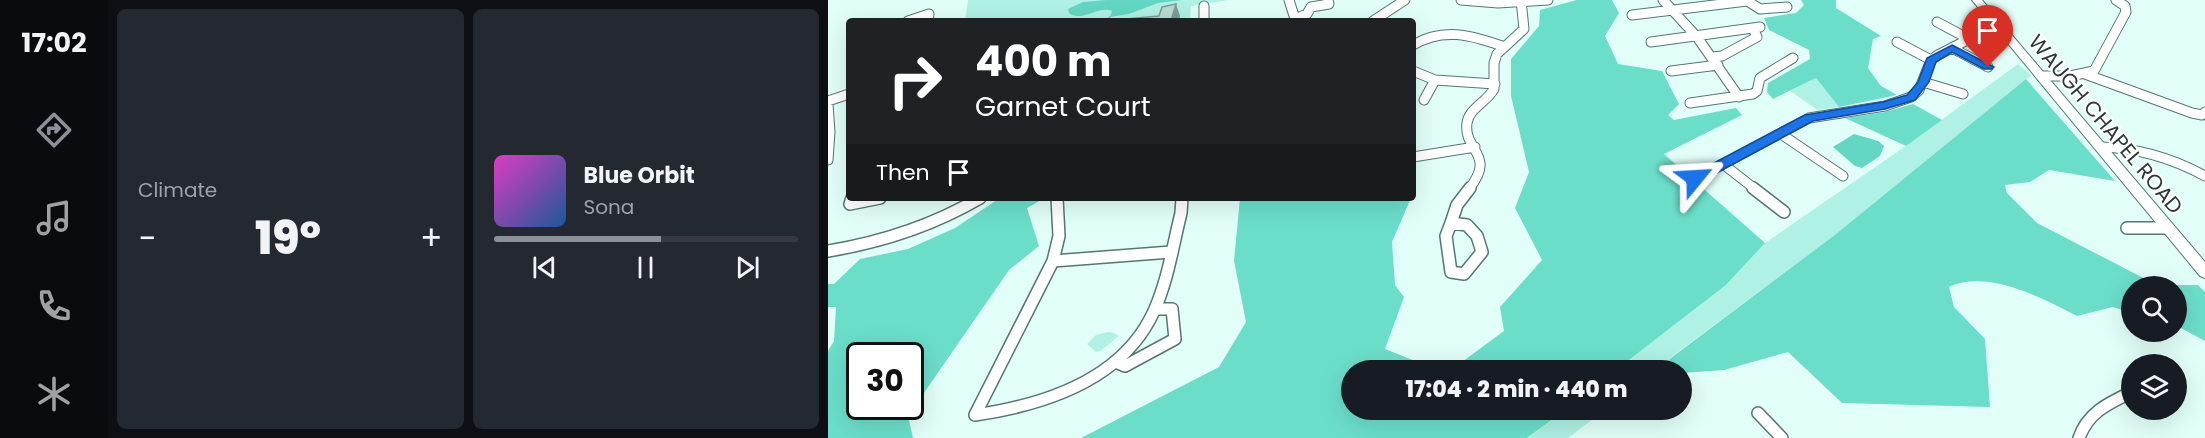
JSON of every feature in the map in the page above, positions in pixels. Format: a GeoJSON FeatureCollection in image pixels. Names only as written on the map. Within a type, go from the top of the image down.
{"type":"FeatureCollection","features":[{"type":"Feature","properties":{"kind":"main road","name":"WAUGH CHAPEL ROAD"},"geometry":{"type":"LineString","coordinates":[[1977,0],[2205,272]]}},
{"type":"Feature","properties":{"kind":"street"},"geometry":{"type":"LineString","coordinates":[[1289,0],[1295,18]]}},
{"type":"Feature","properties":{"kind":"street"},"geometry":{"type":"LineString","coordinates":[[1300,18],[1310,12],[1310,3],[1329,3],[1328,0]]}},
{"type":"Feature","properties":{"kind":"street"},"geometry":{"type":"LineString","coordinates":[[1378,18],[1405,0]]}},
{"type":"Feature","properties":{"kind":"street"},"geometry":{"type":"LineString","coordinates":[[1461,0],[1522,2],[1548,0]]}},
{"type":"Feature","properties":{"kind":"street"},"geometry":{"type":"LineString","coordinates":[[1663,0],[1676,11],[1697,36],[1739,97]]}},
{"type":"Feature","properties":{"kind":"street"},"geometry":{"type":"LineString","coordinates":[[1632,15],[1676,11],[1691,4],[1746,0],[1759,11],[1787,7]]}},
{"type":"Feature","properties":{"kind":"street"},"geometry":{"type":"LineString","coordinates":[[2116,0],[2125,6]]}},
{"type":"Feature","properties":{"kind":"street"},"geometry":{"type":"LineString","coordinates":[[2125,6],[2134,0]]}},
{"type":"Feature","properties":{"kind":"street"},"geometry":{"type":"LineString","coordinates":[[1451,223],[1467,225],[1477,236],[1482,252],[1464,274],[1451,272],[1446,236],[1457,205],[1476,181],[1481,169],[1481,159],[1467,130],[1467,120],[1492,93],[1495,84],[1493,65],[1495,57],[1502,46],[1524,29],[1522,2]]}},
{"type":"Feature","properties":{"kind":"street"},"geometry":{"type":"LineString","coordinates":[[1204,6],[1204,18]]}},
{"type":"Feature","properties":{"kind":"street"},"geometry":{"type":"LineString","coordinates":[[2085,74],[2097,68],[2125,16],[2125,6]]}},
{"type":"Feature","properties":{"kind":"street"},"geometry":{"type":"LineString","coordinates":[[917,18],[929,14],[928,18]]}},
{"type":"Feature","properties":{"kind":"street"},"geometry":{"type":"LineString","coordinates":[[1937,22],[1969,39]]}},
{"type":"Feature","properties":{"kind":"street"},"geometry":{"type":"LineString","coordinates":[[1651,42],[1757,28],[1757,37],[1716,61],[1671,71]]}},
{"type":"Feature","properties":{"kind":"street"},"geometry":{"type":"LineString","coordinates":[[1416,41],[1462,30],[1502,46]]}},
{"type":"Feature","properties":{"kind":"street"},"geometry":{"type":"LineString","coordinates":[[1695,178],[1809,118],[1899,102],[1911,97],[1923,82],[1931,60],[1969,39],[2008,36]]}},
{"type":"Feature","properties":{"kind":"street"},"geometry":{"type":"LineString","coordinates":[[1897,42],[1931,60]]}},
{"type":"Feature","properties":{"kind":"street"},"geometry":{"type":"LineString","coordinates":[[1952,48],[1988,67]]}},
{"type":"Feature","properties":{"kind":"street"},"geometry":{"type":"LineString","coordinates":[[1690,103],[1739,97],[1757,91],[1760,78],[1793,58]]}},
{"type":"Feature","properties":{"kind":"street"},"geometry":{"type":"LineString","coordinates":[[1416,72],[1435,80],[1495,84]]}},
{"type":"Feature","properties":{"kind":"street"},"geometry":{"type":"LineString","coordinates":[[2041,76],[2085,74],[2192,113],[2202,115],[2205,112]]}},
{"type":"Feature","properties":{"kind":"street"},"geometry":{"type":"LineString","coordinates":[[1424,100],[1435,80]]}},
{"type":"Feature","properties":{"kind":"street"},"geometry":{"type":"LineString","coordinates":[[1923,82],[1963,94]]}},
{"type":"Feature","properties":{"kind":"street"},"geometry":{"type":"LineString","coordinates":[[828,160],[830,132],[828,100],[846,93]]}},
{"type":"Feature","properties":{"kind":"street"},"geometry":{"type":"LineString","coordinates":[[1781,134],[1843,176]]}},
{"type":"Feature","properties":{"kind":"street"},"geometry":{"type":"LineString","coordinates":[[1416,157],[1475,147]]}},
{"type":"Feature","properties":{"kind":"street"},"geometry":{"type":"LineString","coordinates":[[2101,147],[2124,147],[2187,165],[2205,176]]}},
{"type":"Feature","properties":{"kind":"street"},"geometry":{"type":"LineString","coordinates":[[1723,164],[1784,212]]}},
{"type":"Feature","properties":{"kind":"street"},"geometry":{"type":"LineString","coordinates":[[851,201],[850,204],[864,201]]}},
{"type":"Feature","properties":{"kind":"street"},"geometry":{"type":"LineString","coordinates":[[828,251],[903,235],[953,215],[975,201]]}},
{"type":"Feature","properties":{"kind":"street"},"geometry":{"type":"LineString","coordinates":[[1057,201],[1059,236],[1053,261],[975,415],[1014,411],[1059,397],[1115,362],[1139,335],[1155,309],[1181,213],[1182,201]]}},
{"type":"Feature","properties":{"kind":"street"},"geometry":{"type":"LineString","coordinates":[[2127,228],[2167,228]]}},
{"type":"Feature","properties":{"kind":"street"},"geometry":{"type":"LineString","coordinates":[[1053,261],[1171,252]]}},
{"type":"Feature","properties":{"kind":"street"},"geometry":{"type":"LineString","coordinates":[[1115,362],[1125,366],[1175,339],[1172,309],[1155,309]]}},
{"type":"Feature","properties":{"kind":"street"},"geometry":{"type":"LineString","coordinates":[[2079,438],[2089,416],[2098,408],[2121,397]]}},
{"type":"Feature","properties":{"kind":"street"},"geometry":{"type":"LineString","coordinates":[[1758,413],[1782,438]]}},
{"type":"Feature","properties":{"kind":"shaded area"},"geometry":{"type":"Polygon","coordinates":[[[968,0],[1229,0],[1191,6],[1190,18],[965,18],[968,0]]]}},
{"type":"Feature","properties":{"kind":"shaded area"},"geometry":{"type":"Polygon","coordinates":[[[1182,0],[1158,3],[1129,14],[1110,17],[1112,11],[1107,10],[1080,16],[1069,13],[1068,9],[1083,2],[1182,0]]]}},
{"type":"Feature","properties":{"kind":"shaded area"},"geometry":{"type":"Polygon","coordinates":[[[1577,0],[1612,0],[1619,13],[1605,36],[1618,64],[1662,71],[1679,104],[1668,115],[1674,120],[1736,108],[1742,115],[1664,154],[1765,243],[1726,285],[1629,360],[1465,360],[1504,331],[1500,307],[1542,260],[1515,208],[1529,172],[1511,96],[1511,59],[1539,26],[1540,10],[1577,0]]]}},
{"type":"Feature","properties":{"kind":"shaded area"},"geometry":{"type":"Polygon","coordinates":[[[1801,0],[1836,0],[1836,8],[1881,36],[1873,39],[1868,68],[1881,86],[1897,95],[1839,107],[1816,78],[1773,99],[1767,92],[1768,83],[1810,59],[1809,50],[1769,30],[1764,18],[1796,13],[1804,5],[1801,0]]]}},
{"type":"Feature","properties":{"kind":"shaded area"},"geometry":{"type":"Polygon","coordinates":[[[2018,64],[2032,76],[1836,234],[1667,360],[1629,360],[1726,285],[1765,243],[1906,146],[2018,64]]]}},
{"type":"Feature","properties":{"kind":"shaded area"},"geometry":{"type":"Polygon","coordinates":[[[1816,78],[1839,107],[1818,110],[1790,91],[1816,78]]]}},
{"type":"Feature","properties":{"kind":"shaded area"},"geometry":{"type":"Polygon","coordinates":[[[2026,79],[2115,181],[2049,170],[2030,182],[2005,185],[2007,193],[2037,223],[2140,276],[2121,276],[2121,310],[2113,307],[2077,316],[2031,294],[1997,284],[1981,281],[1964,282],[1949,287],[1954,307],[1985,339],[1990,407],[1842,403],[1788,352],[1724,370],[1692,372],[1692,360],[1668,360],[1836,234],[2026,79]]]}},
{"type":"Feature","properties":{"kind":"shaded area"},"geometry":{"type":"Polygon","coordinates":[[[1913,104],[1942,120],[1906,146],[1845,118],[1885,112],[1913,104]]]}},
{"type":"Feature","properties":{"kind":"shaded area"},"geometry":{"type":"Polygon","coordinates":[[[1854,134],[1878,141],[1884,146],[1880,156],[1862,168],[1855,166],[1833,147],[1854,134]]]}},
{"type":"Feature","properties":{"kind":"shaded area"},"geometry":{"type":"Polygon","coordinates":[[[996,201],[1039,201],[1027,208],[1039,246],[1009,270],[924,393],[924,342],[846,342],[846,420],[909,420],[913,438],[828,438],[828,351],[834,341],[836,307],[828,307],[828,284],[834,284],[860,259],[908,249],[955,228],[996,201]]]}},
{"type":"Feature","properties":{"kind":"shaded area"},"geometry":{"type":"Polygon","coordinates":[[[1240,201],[1410,201],[1392,242],[1395,285],[1404,297],[1385,349],[1413,360],[1341,360],[1341,420],[1551,420],[1527,438],[1081,438],[1219,367],[1246,322],[1234,261],[1240,201]]]}},
{"type":"Feature","properties":{"kind":"shaded area"},"geometry":{"type":"Polygon","coordinates":[[[2187,285],[2198,285],[2205,292],[2205,341],[2187,331],[2187,285]]]}},
{"type":"Feature","properties":{"kind":"shaded area"},"geometry":{"type":"Polygon","coordinates":[[[1108,332],[1119,336],[1100,351],[1096,352],[1087,344],[1096,335],[1108,332]]]}},
{"type":"Feature","properties":{"kind":"shaded area"},"geometry":{"type":"Polygon","coordinates":[[[1552,420],[1592,420],[1568,438],[1528,438],[1552,420]]]}},
{"type":"Feature","properties":{"kind":"building"},"geometry":{"type":"Polygon","coordinates":[[[1176,4],[1172,18],[1137,18],[1159,16],[1162,7],[1176,4]]]}},
{"type":"Feature","properties":{"kind":"route"},"geometry":{"type":"LineString","coordinates":[[1695,178],[1809,118],[1885,106],[1911,97],[1919,90],[1931,60],[1952,48],[1988,67]]}}]}
